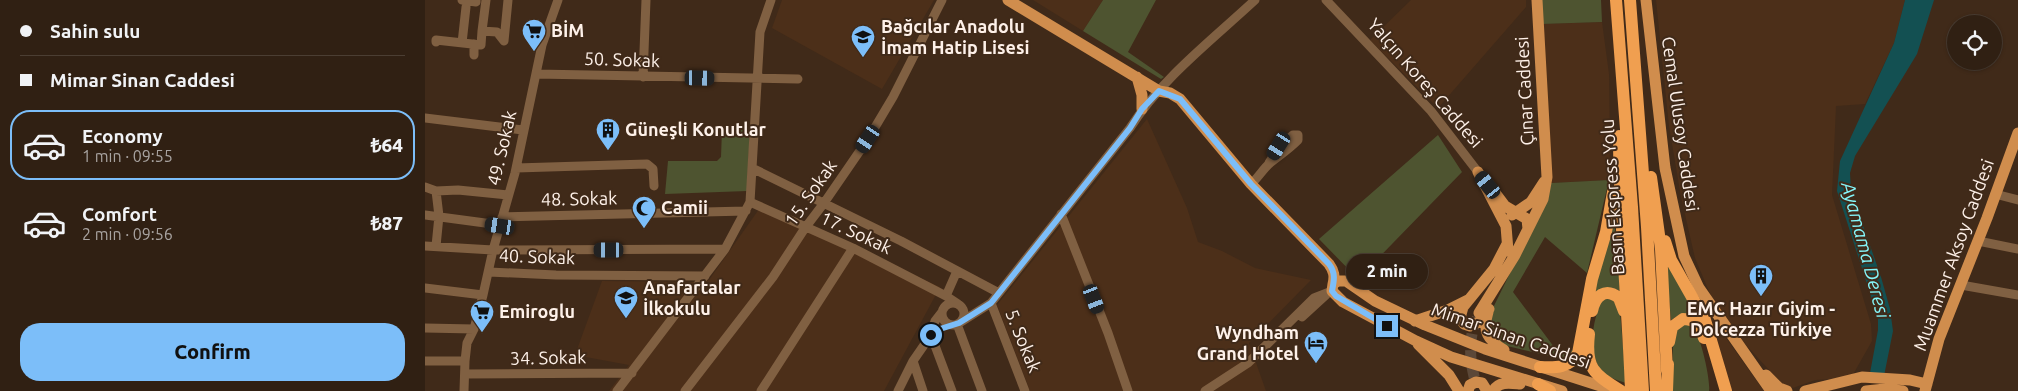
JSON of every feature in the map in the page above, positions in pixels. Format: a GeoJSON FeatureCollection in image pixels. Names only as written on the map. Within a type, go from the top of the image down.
{"type":"FeatureCollection","features":[{"type":"Feature","properties":{"kind":"highway","name":"Basın Ekspress Yolu"},"geometry":{"type":"LineString","coordinates":[[1616,0],[1632,207],[1643,391]]}},
{"type":"Feature","properties":{"kind":"highway","name":"Basın Ekspress Yolu"},"geometry":{"type":"LineString","coordinates":[[1630,0],[1656,391]]}},
{"type":"Feature","properties":{"kind":"highway"},"geometry":{"type":"LineString","coordinates":[[1617,19],[1615,32],[1619,130],[1619,204],[1627,293],[1627,331],[1631,391]]}},
{"type":"Feature","properties":{"kind":"highway"},"geometry":{"type":"LineString","coordinates":[[1633,46],[1643,82],[1653,192],[1661,249],[1667,391]]}},
{"type":"Feature","properties":{"kind":"highway"},"geometry":{"type":"LineString","coordinates":[[1540,367],[1565,366],[1572,362],[1578,353],[1592,279],[1610,215],[1619,130]]}},
{"type":"Feature","properties":{"kind":"highway"},"geometry":{"type":"LineString","coordinates":[[1653,192],[1662,234],[1669,254],[1705,320],[1725,391]]}},
{"type":"Feature","properties":{"kind":"highway"},"geometry":{"type":"LineString","coordinates":[[1619,391],[1597,375],[1589,358],[1588,342],[1591,314],[1593,304],[1600,295],[1610,293],[1619,298],[1627,331]]}},
{"type":"Feature","properties":{"kind":"highway"},"geometry":{"type":"LineString","coordinates":[[1667,371],[1669,339],[1673,327],[1683,319],[1692,320],[1697,323],[1705,340],[1715,380],[1715,391]]}},
{"type":"Feature","properties":{"kind":"highway"},"geometry":{"type":"LineString","coordinates":[[1539,384],[1550,391]]}},
{"type":"Feature","properties":{"kind":"main road"},"geometry":{"type":"LineString","coordinates":[[1008,0],[1137,77],[1180,99],[1251,184],[1333,269],[1331,289]]}},
{"type":"Feature","properties":{"kind":"main road"},"geometry":{"type":"LineString","coordinates":[[1019,0],[1156,80],[1161,89]]}},
{"type":"Feature","properties":{"kind":"main road","name":"Çınar Caddesi"},"geometry":{"type":"LineString","coordinates":[[1527,232],[1543,199],[1547,179],[1537,0]]}},
{"type":"Feature","properties":{"kind":"main road","name":"Cemal Ulusoy Caddesi"},"geometry":{"type":"LineString","coordinates":[[1646,0],[1665,168],[1684,256],[1699,288],[1771,391]]}},
{"type":"Feature","properties":{"kind":"main road"},"geometry":{"type":"LineString","coordinates":[[1137,77],[1142,109]]}},
{"type":"Feature","properties":{"kind":"main road","name":"Muammer Aksoy Caddesi"},"geometry":{"type":"LineString","coordinates":[[1926,387],[1939,339],[2018,133]]}},
{"type":"Feature","properties":{"kind":"main road"},"geometry":{"type":"LineString","coordinates":[[1478,172],[1506,226],[1507,244],[1506,263],[1475,317],[1527,232]]}},
{"type":"Feature","properties":{"kind":"main road","name":"Yalçın Koreş Caddesi"},"geometry":{"type":"LineString","coordinates":[[1478,172],[1505,206],[1527,219],[1527,232]]}},
{"type":"Feature","properties":{"kind":"main road"},"geometry":{"type":"LineString","coordinates":[[1506,226],[1510,217],[1531,202],[1547,179]]}},
{"type":"Feature","properties":{"kind":"main road"},"geometry":{"type":"LineString","coordinates":[[1507,244],[1494,270],[1469,299],[1461,312],[1460,318],[1464,324],[1471,326],[1481,321],[1490,308],[1520,254],[1527,232]]}},
{"type":"Feature","properties":{"kind":"main road","name":"Mimar Sinan Caddesi"},"geometry":{"type":"LineString","coordinates":[[1562,391],[1451,357],[1416,341],[1343,302],[1331,289],[1339,281],[1347,281],[1375,301],[1415,321],[1485,349],[1619,391]]}},
{"type":"Feature","properties":{"kind":"main road"},"geometry":{"type":"LineString","coordinates":[[1415,321],[1448,310],[1469,299]]}},
{"type":"Feature","properties":{"kind":"main road"},"geometry":{"type":"LineString","coordinates":[[1490,308],[1486,319],[1487,336],[1491,342],[1520,361]]}},
{"type":"Feature","properties":{"kind":"main road"},"geometry":{"type":"LineString","coordinates":[[1416,341],[1449,375],[1459,391]]}},
{"type":"Feature","properties":{"kind":"main road","name":"Cemal Ulusoy Caddesi"},"geometry":{"type":"LineString","coordinates":[[1745,354],[1779,388],[1787,391]]}},
{"type":"Feature","properties":{"kind":"main road"},"geometry":{"type":"LineString","coordinates":[[1806,391],[1862,377],[1903,391]]}},
{"type":"Feature","properties":{"kind":"main road"},"geometry":{"type":"LineString","coordinates":[[1867,391],[1887,384],[1910,380],[1926,387]]}},
{"type":"Feature","properties":{"kind":"main road"},"geometry":{"type":"LineString","coordinates":[[1493,391],[1496,386],[1507,383],[1539,384]]}},
{"type":"Feature","properties":{"kind":"street"},"geometry":{"type":"LineString","coordinates":[[462,43],[464,3],[476,2],[476,0]]}},
{"type":"Feature","properties":{"kind":"street"},"geometry":{"type":"LineString","coordinates":[[436,42],[436,40],[481,44],[486,0]]}},
{"type":"Feature","properties":{"kind":"street"},"geometry":{"type":"LineString","coordinates":[[482,31],[497,32],[505,42],[508,0]]}},
{"type":"Feature","properties":{"kind":"street","name":"49. Sokak"},"geometry":{"type":"LineString","coordinates":[[464,391],[467,343],[483,294],[515,168],[541,45],[558,0]]}},
{"type":"Feature","properties":{"kind":"street"},"geometry":{"type":"LineString","coordinates":[[643,77],[646,0]]}},
{"type":"Feature","properties":{"kind":"street"},"geometry":{"type":"LineString","coordinates":[[617,391],[725,249],[748,207],[753,168],[761,32],[771,0]]}},
{"type":"Feature","properties":{"kind":"street","name":"15. Sokak"},"geometry":{"type":"LineString","coordinates":[[685,391],[773,277],[868,139],[893,97],[942,0]]}},
{"type":"Feature","properties":{"kind":"street"},"geometry":{"type":"LineString","coordinates":[[931,335],[940,329],[957,323],[991,303],[1130,128],[1142,109],[1255,0]]}},
{"type":"Feature","properties":{"kind":"street","name":"Yalçın Koreş Caddesi"},"geometry":{"type":"LineString","coordinates":[[1326,0],[1431,111],[1478,172]]}},
{"type":"Feature","properties":{"kind":"street"},"geometry":{"type":"LineString","coordinates":[[474,44],[474,55]]}},
{"type":"Feature","properties":{"kind":"street","name":"50. Sokak"},"geometry":{"type":"LineString","coordinates":[[536,74],[797,79]]}},
{"type":"Feature","properties":{"kind":"street"},"geometry":{"type":"LineString","coordinates":[[425,118],[523,130]]}},
{"type":"Feature","properties":{"kind":"street"},"geometry":{"type":"LineString","coordinates":[[515,168],[647,164],[653,169],[654,186]]}},
{"type":"Feature","properties":{"kind":"street"},"geometry":{"type":"LineString","coordinates":[[1251,184],[1269,164]]}},
{"type":"Feature","properties":{"kind":"street"},"geometry":{"type":"LineString","coordinates":[[753,168],[999,293]]}},
{"type":"Feature","properties":{"kind":"street"},"geometry":{"type":"LineString","coordinates":[[425,186],[436,191],[458,190],[508,195]]}},
{"type":"Feature","properties":{"kind":"street"},"geometry":{"type":"LineString","coordinates":[[436,191],[439,216],[436,246]]}},
{"type":"Feature","properties":{"kind":"street"},"geometry":{"type":"LineString","coordinates":[[1995,194],[2018,200]]}},
{"type":"Feature","properties":{"kind":"street","name":"48. Sokak"},"geometry":{"type":"LineString","coordinates":[[425,215],[501,221],[748,207]]}},
{"type":"Feature","properties":{"kind":"street","name":"17. Sokak"},"geometry":{"type":"LineString","coordinates":[[748,207],[853,248],[946,296],[959,305]]}},
{"type":"Feature","properties":{"kind":"street"},"geometry":{"type":"LineString","coordinates":[[1061,214],[1108,333],[1127,391]]}},
{"type":"Feature","properties":{"kind":"street"},"geometry":{"type":"LineString","coordinates":[[1978,240],[2018,249]]}},
{"type":"Feature","properties":{"kind":"street"},"geometry":{"type":"LineString","coordinates":[[425,246],[493,250],[725,249]]}},
{"type":"Feature","properties":{"kind":"street"},"geometry":{"type":"LineString","coordinates":[[761,391],[853,248]]}},
{"type":"Feature","properties":{"kind":"street"},"geometry":{"type":"LineString","coordinates":[[946,296],[957,271]]}},
{"type":"Feature","properties":{"kind":"street","name":"40. Sokak"},"geometry":{"type":"LineString","coordinates":[[489,272],[556,275],[705,276]]}},
{"type":"Feature","properties":{"kind":"street"},"geometry":{"type":"LineString","coordinates":[[1961,285],[2018,295]]}},
{"type":"Feature","properties":{"kind":"street"},"geometry":{"type":"LineString","coordinates":[[425,288],[483,294]]}},
{"type":"Feature","properties":{"kind":"street"},"geometry":{"type":"LineString","coordinates":[[1205,391],[1248,363],[1314,298],[1331,289]]}},
{"type":"Feature","properties":{"kind":"street"},"geometry":{"type":"LineString","coordinates":[[936,291],[942,300],[944,320],[957,323]]}},
{"type":"Feature","properties":{"kind":"street"},"geometry":{"type":"LineString","coordinates":[[898,391],[913,362],[931,335],[935,321],[949,304],[970,308],[991,303]]}},
{"type":"Feature","properties":{"kind":"street","name":"5. Sokak"},"geometry":{"type":"LineString","coordinates":[[991,303],[1025,391]]}},
{"type":"Feature","properties":{"kind":"street"},"geometry":{"type":"LineString","coordinates":[[957,323],[964,314],[959,305]]}},
{"type":"Feature","properties":{"kind":"street"},"geometry":{"type":"LineString","coordinates":[[957,323],[982,391]]}},
{"type":"Feature","properties":{"kind":"street"},"geometry":{"type":"LineString","coordinates":[[425,328],[473,329]]}},
{"type":"Feature","properties":{"kind":"street"},"geometry":{"type":"LineString","coordinates":[[931,335],[952,391]]}},
{"type":"Feature","properties":{"kind":"street"},"geometry":{"type":"LineString","coordinates":[[425,361],[465,361]]}},
{"type":"Feature","properties":{"kind":"street"},"geometry":{"type":"LineString","coordinates":[[913,362],[923,391]]}},
{"type":"Feature","properties":{"kind":"street","name":"34. Sokak"},"geometry":{"type":"LineString","coordinates":[[465,374],[631,373]]}},
{"type":"Feature","properties":{"kind":"shaded area","name":"Bağcılar Anadolu İmam Hatip Lisesi"},"geometry":{"type":"Polygon","coordinates":[[[782,0],[934,0],[882,89],[772,28],[782,0]]]}},
{"type":"Feature","properties":{"kind":"shaded area"},"geometry":{"type":"Polygon","coordinates":[[[1033,0],[1103,0],[1083,31],[1033,0]]]}},
{"type":"Feature","properties":{"kind":"shaded area"},"geometry":{"type":"Polygon","coordinates":[[[1411,0],[1526,0],[1526,7],[1438,108],[1370,40],[1411,0]]]}},
{"type":"Feature","properties":{"kind":"shaded area"},"geometry":{"type":"Polygon","coordinates":[[[1656,0],[1905,0],[1894,43],[1865,104],[1836,106],[1832,195],[1871,324],[1872,341],[1851,378],[1815,380],[1793,388],[1782,384],[1745,344],[1711,296],[1695,258],[1681,197],[1669,126],[1656,0]]]}},
{"type":"Feature","properties":{"kind":"shaded area"},"geometry":{"type":"Polygon","coordinates":[[[1602,22],[1609,74],[1609,180],[1551,183],[1542,24],[1602,22]]]}},
{"type":"Feature","properties":{"kind":"shaded area"},"geometry":{"type":"Polygon","coordinates":[[[1147,119],[1187,208],[1198,242],[1222,251],[1255,268],[1311,280],[1249,343],[1266,391],[1030,391],[997,305],[1147,119]]]}},
{"type":"Feature","properties":{"kind":"shaded area"},"geometry":{"type":"Polygon","coordinates":[[[762,205],[940,287],[884,391],[609,391],[629,365],[575,355],[602,281],[692,282],[709,280],[762,205]]]}},
{"type":"Feature","properties":{"kind":"shaded area"},"geometry":{"type":"Polygon","coordinates":[[[1711,317],[1764,391],[1731,391],[1711,317]]]}},
{"type":"Feature","properties":{"kind":"green space"},"geometry":{"type":"Polygon","coordinates":[[[1103,0],[1156,0],[1128,52],[1164,77],[1161,79],[1083,31],[1103,0]]]}},
{"type":"Feature","properties":{"kind":"green space"},"geometry":{"type":"Polygon","coordinates":[[[1540,0],[1601,0],[1602,22],[1542,24],[1540,0]]]}},
{"type":"Feature","properties":{"kind":"green space"},"geometry":{"type":"Polygon","coordinates":[[[722,129],[750,130],[747,191],[665,194],[668,161],[717,161],[721,157],[722,129]]]}},
{"type":"Feature","properties":{"kind":"green space"},"geometry":{"type":"Polygon","coordinates":[[[1438,135],[1462,172],[1358,279],[1319,239],[1438,135]]]}},
{"type":"Feature","properties":{"kind":"green space"},"geometry":{"type":"Polygon","coordinates":[[[1609,180],[1587,273],[1545,237],[1513,292],[1557,351],[1573,350],[1566,360],[1503,345],[1494,337],[1490,314],[1546,200],[1551,183],[1609,180]]]}},
{"type":"Feature","properties":{"kind":"green space"},"geometry":{"type":"Polygon","coordinates":[[[1614,216],[1620,291],[1612,288],[1595,292],[1595,276],[1614,216]]]}},
{"type":"Feature","properties":{"kind":"green space"},"geometry":{"type":"Polygon","coordinates":[[[1668,260],[1701,320],[1681,314],[1671,320],[1667,278],[1668,260]]]}},
{"type":"Feature","properties":{"kind":"green space"},"geometry":{"type":"Polygon","coordinates":[[[1612,298],[1620,311],[1626,383],[1608,376],[1601,370],[1593,351],[1593,329],[1598,308],[1602,300],[1612,298]]]}},
{"type":"Feature","properties":{"kind":"green space"},"geometry":{"type":"Polygon","coordinates":[[[1684,324],[1692,326],[1698,337],[1707,368],[1709,391],[1672,391],[1673,336],[1675,329],[1684,324]]]}},
{"type":"Feature","properties":{"kind":"water","name":"Ayamama Deresi"},"geometry":{"type":"Polygon","coordinates":[[[1905,0],[1934,0],[1917,54],[1855,156],[1850,173],[1851,191],[1890,309],[1893,331],[1884,376],[1870,373],[1878,330],[1878,318],[1837,191],[1840,161],[1894,43],[1905,0]]]}},
{"type":"Feature","properties":{"kind":"tunnel"},"geometry":{"type":"LineString","coordinates":[[1477,318],[1471,344],[1473,370],[1477,387]]}},
{"type":"Feature","properties":{"kind":"place","name":"BİM"},"geometry":{"type":"Point","coordinates":[534,52]}},
{"type":"Feature","properties":{"kind":"place","name":"Bağcılar Anadolu İmam Hatip Lisesi"},"geometry":{"type":"Point","coordinates":[863,58]}},
{"type":"Feature","properties":{"kind":"place","name":"Güneşli Konutlar"},"geometry":{"type":"Point","coordinates":[608,151]}},
{"type":"Feature","properties":{"kind":"place","name":"Camii"},"geometry":{"type":"Point","coordinates":[644,229]}},
{"type":"Feature","properties":{"kind":"place","name":"EMC Hazır Giyim - Dolcezza Türkiye"},"geometry":{"type":"Point","coordinates":[1761,297]}},
{"type":"Feature","properties":{"kind":"place","name":"Anafartalar İlkokulu"},"geometry":{"type":"Point","coordinates":[626,319]}},
{"type":"Feature","properties":{"kind":"place","name":"Emiroglu"},"geometry":{"type":"Point","coordinates":[482,333]}},
{"type":"Feature","properties":{"kind":"place","name":"Wyndham Grand Hotel"},"geometry":{"type":"Point","coordinates":[1316,364]}},
{"type":"Feature","properties":{"kind":"route"},"geometry":{"type":"LineString","coordinates":[[931,335],[940,329],[961,322],[991,303],[1039,239],[1130,128],[1142,109],[1159,91],[1170,93],[1180,99],[1218,142],[1226,155],[1251,184],[1329,264],[1333,269],[1335,278],[1332,291],[1336,296],[1343,302],[1387,326]]}}]}
